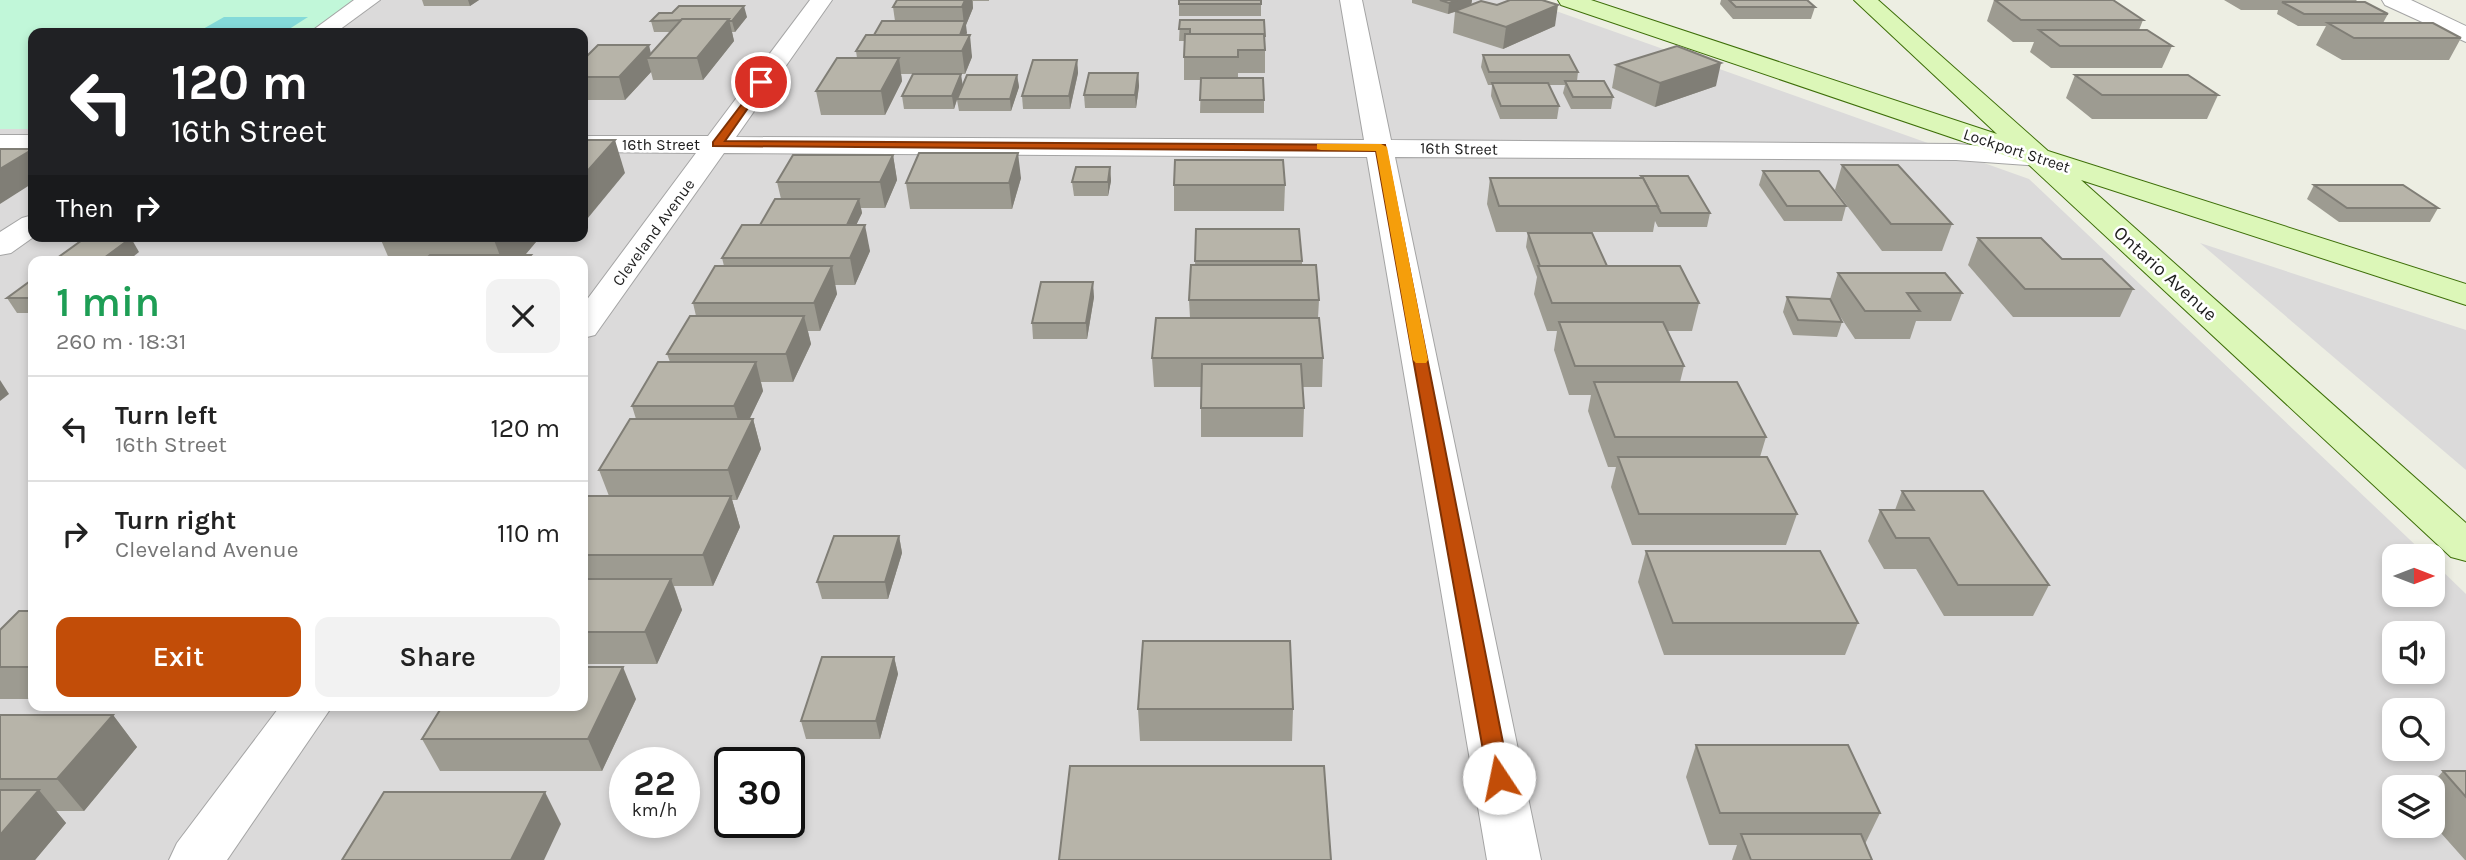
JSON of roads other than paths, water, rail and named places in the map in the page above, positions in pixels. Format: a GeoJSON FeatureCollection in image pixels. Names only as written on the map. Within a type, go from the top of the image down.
{"type":"FeatureCollection","features":[{"type":"Feature","properties":{"kind":"main road","name":"Lockport Street"},"geometry":{"type":"LineString","coordinates":[[1569,0],[2040,158],[2466,295]]}},
{"type":"Feature","properties":{"kind":"main road","name":"Ontario Avenue"},"geometry":{"type":"LineString","coordinates":[[1865,0],[2466,547]]}},
{"type":"Feature","properties":{"kind":"street"},"geometry":{"type":"LineString","coordinates":[[327,28],[369,0]]}},
{"type":"Feature","properties":{"kind":"street","name":"Cleveland Avenue"},"geometry":{"type":"LineString","coordinates":[[588,321],[821,0]]}},
{"type":"Feature","properties":{"kind":"street"},"geometry":{"type":"LineString","coordinates":[[1351,0],[1381,147],[1514,860]]}},
{"type":"Feature","properties":{"kind":"street"},"geometry":{"type":"LineString","coordinates":[[2393,0],[2464,34]]}},
{"type":"Feature","properties":{"kind":"street"},"geometry":{"type":"LineString","coordinates":[[0,143],[28,143]]}},
{"type":"Feature","properties":{"kind":"street","name":"16th Street"},"geometry":{"type":"LineString","coordinates":[[588,144],[1956,152],[2040,158]]}},
{"type":"Feature","properties":{"kind":"street"},"geometry":{"type":"LineString","coordinates":[[0,246],[28,227]]}},
{"type":"Feature","properties":{"kind":"street"},"geometry":{"type":"LineString","coordinates":[[196,860],[305,711]]}}]}
